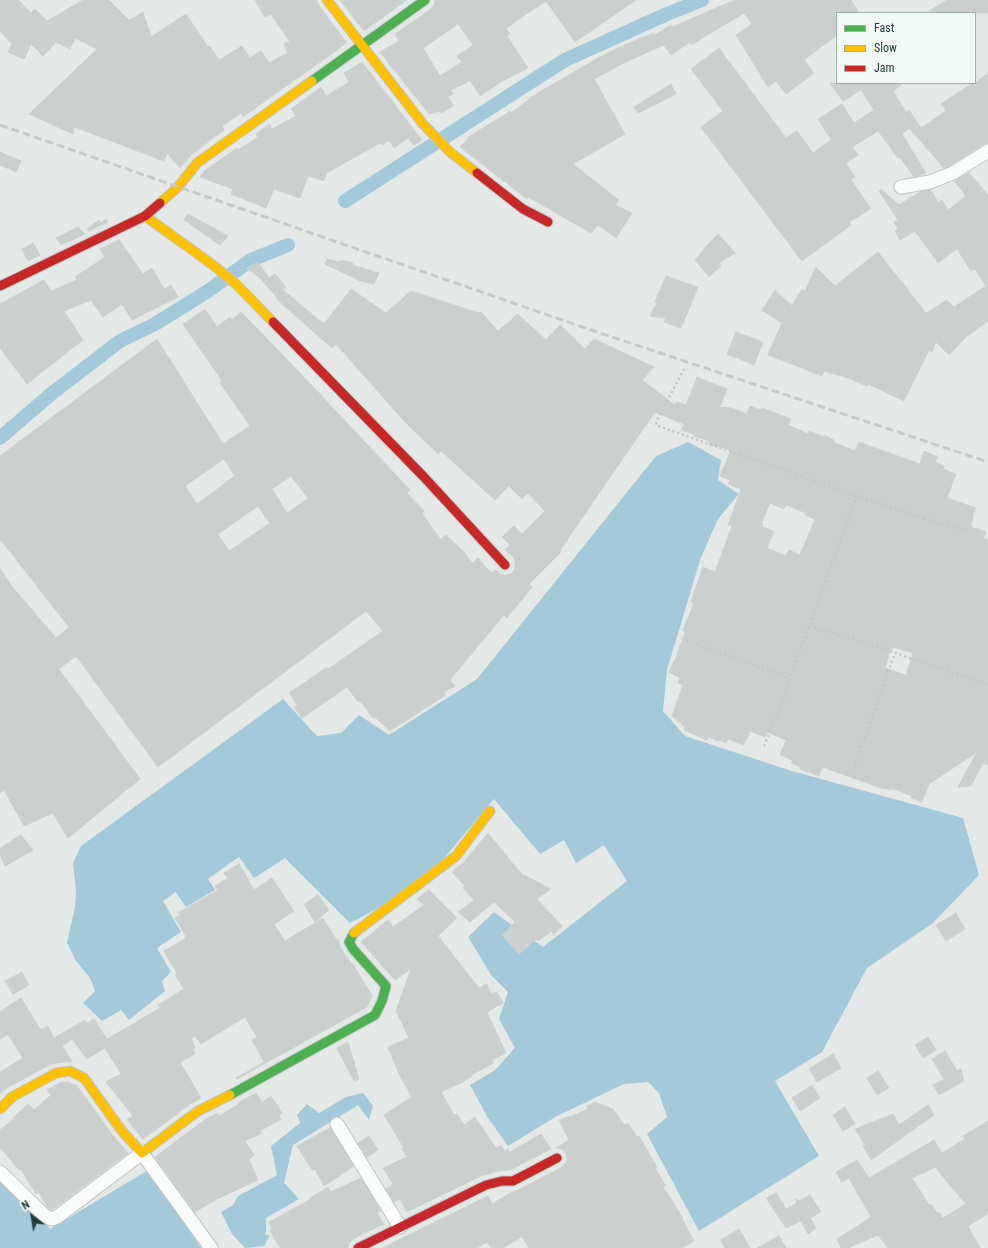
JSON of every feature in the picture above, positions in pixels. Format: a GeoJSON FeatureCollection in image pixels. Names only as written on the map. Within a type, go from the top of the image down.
{"type":"FeatureCollection","features":[{"type":"Feature","properties":{"kind":"street"},"geometry":{"type":"LineString","coordinates":[[327,0],[423,124],[450,152],[523,209],[548,222]]}},
{"type":"Feature","properties":{"kind":"street"},"geometry":{"type":"LineString","coordinates":[[0,286],[145,216],[178,187],[197,163],[424,0]]}},
{"type":"Feature","properties":{"kind":"street"},"geometry":{"type":"LineString","coordinates":[[901,187],[930,182],[953,173],[988,151]]}},
{"type":"Feature","properties":{"kind":"street"},"geometry":{"type":"LineString","coordinates":[[145,216],[213,265],[236,284],[423,476],[505,565]]}},
{"type":"Feature","properties":{"kind":"street"},"geometry":{"type":"LineString","coordinates":[[0,1172],[45,1216],[52,1219],[57,1217],[198,1111],[253,1083],[375,1015],[382,1001],[386,986],[353,949],[349,942],[353,934],[456,856],[490,811]]}},
{"type":"Feature","properties":{"kind":"street"},"geometry":{"type":"LineString","coordinates":[[0,1109],[12,1097],[56,1073],[70,1071],[84,1078],[122,1131],[142,1153],[211,1248]]}},
{"type":"Feature","properties":{"kind":"street"},"geometry":{"type":"LineString","coordinates":[[337,1124],[400,1227]]}},
{"type":"Feature","properties":{"kind":"street"},"geometry":{"type":"LineString","coordinates":[[358,1248],[486,1185],[502,1181],[513,1181],[557,1158]]}},
{"type":"Feature","properties":{"kind":"path"},"geometry":{"type":"LineString","coordinates":[[684,370],[657,420],[656,424],[658,426],[916,516],[965,530]]}},
{"type":"Feature","properties":{"kind":"path"},"geometry":{"type":"LineString","coordinates":[[764,746],[785,695],[858,495]]}},
{"type":"Feature","properties":{"kind":"path"},"geometry":{"type":"LineString","coordinates":[[809,626],[895,653],[988,685]]}},
{"type":"Feature","properties":{"kind":"path"},"geometry":{"type":"LineString","coordinates":[[696,644],[790,678]]}},
{"type":"Feature","properties":{"kind":"path"},"geometry":{"type":"LineString","coordinates":[[853,771],[895,653]]}},
{"type":"Feature","properties":{"kind":"water"},"geometry":{"type":"Polygon","coordinates":[[[688,442],[721,460],[718,480],[739,494],[718,519],[700,560],[667,670],[663,711],[685,736],[792,771],[963,818],[979,875],[933,923],[867,968],[822,1052],[775,1081],[819,1156],[699,1231],[647,1134],[667,1117],[659,1093],[648,1082],[624,1084],[557,1116],[508,1146],[488,1118],[470,1085],[495,1070],[515,1048],[499,1019],[508,992],[491,975],[468,937],[494,912],[543,947],[627,881],[604,845],[576,863],[564,840],[540,854],[494,799],[440,863],[386,904],[350,923],[285,858],[254,878],[239,857],[208,879],[215,890],[186,907],[176,892],[163,901],[181,932],[157,948],[171,972],[162,981],[165,991],[129,1020],[121,1010],[102,1021],[83,1003],[95,991],[90,978],[76,961],[67,943],[75,907],[76,891],[73,863],[81,846],[283,699],[317,736],[341,733],[359,715],[389,735],[477,679],[656,456],[688,442]]]}},
{"type":"Feature","properties":{"kind":"water"},"geometry":{"type":"Polygon","coordinates":[[[363,1093],[373,1106],[369,1120],[358,1105],[293,1145],[284,1183],[299,1199],[266,1218],[266,1235],[270,1235],[264,1246],[245,1248],[232,1234],[221,1212],[233,1205],[238,1196],[277,1175],[271,1146],[300,1123],[297,1115],[307,1104],[319,1113],[346,1097],[363,1093]]]}},
{"type":"Feature","properties":{"kind":"water"},"geometry":{"type":"Polygon","coordinates":[[[150,1169],[201,1248],[0,1248],[0,1178],[25,1197],[50,1229],[150,1169]]]}},
{"type":"Feature","properties":{"kind":"building"},"geometry":{"type":"Polygon","coordinates":[[[0,0],[18,0],[31,13],[35,9],[47,21],[83,0],[109,0],[129,20],[143,12],[151,37],[186,14],[208,47],[210,46],[219,60],[242,46],[250,58],[261,51],[269,63],[288,53],[284,44],[290,42],[271,14],[265,17],[255,0],[317,0],[319,6],[347,43],[243,117],[241,113],[222,126],[224,130],[191,155],[180,168],[167,153],[164,161],[74,127],[73,134],[29,114],[97,49],[75,38],[70,49],[56,42],[43,56],[31,44],[24,59],[8,52],[12,44],[0,31],[0,0]]]}},
{"type":"Feature","properties":{"kind":"building"},"geometry":{"type":"Polygon","coordinates":[[[340,0],[407,0],[364,31],[340,0]]]}},
{"type":"Feature","properties":{"kind":"building"},"geometry":{"type":"Polygon","coordinates":[[[435,0],[636,0],[575,42],[546,1],[506,28],[510,34],[507,36],[528,68],[501,82],[480,96],[470,81],[451,90],[453,94],[448,97],[453,106],[441,113],[439,111],[429,114],[380,52],[399,41],[395,34],[431,9],[435,0]],[[458,24],[423,48],[440,76],[462,62],[457,56],[473,45],[458,24]]]}},
{"type":"Feature","properties":{"kind":"building"},"geometry":{"type":"Polygon","coordinates":[[[735,0],[851,0],[858,12],[836,12],[836,36],[804,60],[814,73],[786,94],[776,81],[768,87],[736,35],[752,24],[744,13],[691,45],[690,42],[671,55],[664,45],[628,61],[594,79],[625,134],[573,164],[619,200],[615,205],[632,213],[616,238],[598,225],[591,233],[528,197],[527,199],[460,147],[470,136],[510,111],[511,113],[536,94],[598,58],[654,33],[655,35],[671,25],[672,27],[735,0]]]}},
{"type":"Feature","properties":{"kind":"building"},"geometry":{"type":"Polygon","coordinates":[[[947,0],[988,0],[988,13],[928,12],[947,0]]]}},
{"type":"Feature","properties":{"kind":"building"},"geometry":{"type":"Polygon","coordinates":[[[719,48],[786,138],[797,131],[813,153],[831,140],[818,119],[842,104],[854,123],[874,110],[861,90],[843,101],[830,83],[903,84],[893,91],[906,112],[909,110],[921,128],[946,111],[941,104],[971,84],[976,84],[976,82],[988,73],[988,143],[944,168],[909,128],[902,134],[926,173],[914,177],[900,157],[898,158],[878,131],[852,147],[858,155],[846,163],[855,177],[851,180],[871,209],[849,222],[851,225],[802,261],[701,127],[723,111],[691,69],[719,48]]]}},
{"type":"Feature","properties":{"kind":"building"},"geometry":{"type":"Polygon","coordinates":[[[362,62],[422,140],[414,145],[408,138],[394,148],[389,140],[382,145],[380,143],[327,173],[324,181],[308,176],[300,198],[274,189],[266,208],[231,194],[233,189],[200,177],[204,171],[237,148],[238,150],[258,137],[256,134],[269,124],[272,129],[296,116],[291,109],[321,87],[326,96],[349,82],[344,73],[362,62]]]}},
{"type":"Feature","properties":{"kind":"building"},"geometry":{"type":"Polygon","coordinates":[[[671,84],[676,94],[638,113],[634,107],[671,84]]]}},
{"type":"Feature","properties":{"kind":"building"},"geometry":{"type":"Polygon","coordinates":[[[0,152],[21,161],[16,172],[0,165],[0,152]]]}},
{"type":"Feature","properties":{"kind":"building"},"geometry":{"type":"Polygon","coordinates":[[[969,173],[988,195],[988,321],[967,336],[949,355],[936,342],[932,352],[929,350],[904,401],[868,384],[867,386],[854,380],[824,371],[822,376],[768,355],[782,323],[762,310],[775,290],[792,306],[802,289],[805,291],[816,267],[835,286],[878,252],[926,313],[947,300],[954,307],[986,286],[975,269],[971,271],[957,249],[938,263],[915,231],[900,240],[895,231],[898,229],[894,222],[898,220],[879,191],[881,189],[899,205],[920,192],[931,190],[938,202],[942,200],[948,210],[966,196],[954,181],[969,173]]]}},
{"type":"Feature","properties":{"kind":"building"},"geometry":{"type":"Polygon","coordinates":[[[188,214],[228,236],[220,245],[184,220],[188,214]]]}},
{"type":"Feature","properties":{"kind":"building"},"geometry":{"type":"Polygon","coordinates":[[[106,219],[108,222],[89,231],[87,229],[99,220],[100,223],[106,219]]]}},
{"type":"Feature","properties":{"kind":"building"},"geometry":{"type":"Polygon","coordinates":[[[78,227],[85,234],[61,245],[56,238],[78,227]]]}},
{"type":"Feature","properties":{"kind":"building"},"geometry":{"type":"Polygon","coordinates":[[[718,234],[735,253],[719,263],[721,266],[709,277],[695,260],[718,234]]]}},
{"type":"Feature","properties":{"kind":"building"},"geometry":{"type":"Polygon","coordinates":[[[119,240],[143,274],[152,268],[164,289],[171,285],[178,297],[132,320],[122,304],[103,317],[91,300],[64,311],[83,340],[27,384],[0,348],[0,304],[44,280],[51,291],[77,280],[75,277],[105,257],[100,249],[119,240]]]}},
{"type":"Feature","properties":{"kind":"building"},"geometry":{"type":"Polygon","coordinates":[[[33,243],[40,255],[28,261],[22,249],[33,243]]]}},
{"type":"Feature","properties":{"kind":"building"},"geometry":{"type":"Polygon","coordinates":[[[327,259],[353,263],[352,265],[379,273],[374,284],[360,281],[325,264],[327,259]]]}},
{"type":"Feature","properties":{"kind":"building"},"geometry":{"type":"Polygon","coordinates":[[[258,262],[269,278],[275,274],[286,287],[282,289],[324,324],[351,289],[386,313],[411,291],[479,313],[481,312],[498,331],[518,314],[546,340],[560,325],[585,349],[594,339],[654,367],[642,380],[675,405],[676,402],[686,405],[697,377],[727,389],[720,407],[731,408],[747,414],[750,406],[761,410],[762,408],[791,419],[788,425],[808,434],[809,431],[824,437],[824,435],[834,440],[833,442],[855,451],[859,442],[920,464],[924,451],[938,457],[935,462],[944,466],[943,469],[956,474],[947,498],[976,508],[972,516],[971,527],[986,532],[983,538],[988,540],[988,765],[983,763],[971,786],[958,787],[977,752],[929,784],[922,802],[911,798],[912,796],[891,788],[891,790],[884,789],[822,767],[819,776],[800,769],[800,767],[791,763],[793,760],[780,755],[786,740],[767,732],[765,737],[750,731],[744,745],[728,739],[726,743],[708,737],[707,740],[684,730],[685,727],[672,716],[683,685],[678,683],[680,678],[669,672],[685,632],[683,630],[694,603],[691,602],[703,567],[715,572],[732,526],[728,525],[741,489],[728,484],[730,480],[720,476],[731,450],[709,444],[710,441],[682,430],[684,424],[655,412],[560,550],[561,552],[529,584],[532,587],[507,618],[504,615],[450,680],[455,686],[444,692],[446,695],[390,731],[375,717],[373,718],[360,701],[358,702],[347,687],[302,718],[294,707],[297,705],[289,693],[327,667],[328,669],[383,631],[366,611],[158,767],[76,656],[59,669],[140,779],[68,838],[53,813],[24,826],[4,790],[0,793],[0,568],[10,584],[56,638],[69,627],[0,539],[0,456],[157,339],[223,444],[250,426],[220,383],[222,381],[183,324],[205,309],[217,327],[230,317],[232,320],[241,312],[410,490],[407,493],[424,511],[422,513],[440,539],[446,535],[464,552],[472,563],[478,558],[491,573],[496,570],[502,575],[512,573],[515,568],[515,562],[513,557],[505,550],[510,545],[502,537],[514,526],[522,534],[545,511],[528,493],[522,499],[509,486],[495,500],[441,451],[438,454],[404,421],[336,344],[332,348],[281,303],[261,279],[247,268],[258,262]],[[224,459],[185,486],[197,504],[235,476],[224,459]],[[291,476],[272,489],[287,513],[308,498],[291,476]],[[770,503],[761,524],[763,524],[762,527],[774,531],[767,548],[786,556],[789,550],[800,555],[815,519],[805,515],[806,513],[786,505],[784,509],[770,503]],[[258,506],[218,534],[229,551],[270,523],[258,506]],[[893,647],[893,649],[891,648],[885,668],[906,675],[913,653],[893,647]]]}},
{"type":"Feature","properties":{"kind":"building"},"geometry":{"type":"Polygon","coordinates":[[[666,276],[698,287],[681,328],[664,322],[666,318],[650,316],[657,303],[655,302],[666,276]]]}},
{"type":"Feature","properties":{"kind":"building"},"geometry":{"type":"Polygon","coordinates":[[[736,332],[763,342],[754,365],[727,354],[736,332]]]}},
{"type":"Feature","properties":{"kind":"building"},"geometry":{"type":"Polygon","coordinates":[[[488,833],[523,876],[524,875],[551,889],[537,899],[562,926],[554,934],[552,931],[538,941],[536,939],[519,954],[502,935],[515,922],[494,902],[470,922],[458,912],[474,900],[463,888],[465,886],[452,872],[464,862],[488,833]]]}},
{"type":"Feature","properties":{"kind":"building"},"geometry":{"type":"Polygon","coordinates":[[[21,835],[33,850],[5,866],[0,855],[0,848],[21,835]]]}},
{"type":"Feature","properties":{"kind":"building"},"geometry":{"type":"Polygon","coordinates":[[[239,864],[254,890],[272,878],[294,911],[274,924],[285,941],[323,918],[337,941],[338,939],[344,954],[355,967],[372,996],[367,1007],[237,1079],[236,1078],[264,1062],[252,1040],[257,1037],[245,1017],[201,1044],[195,1036],[191,1038],[195,1048],[193,1049],[195,1054],[180,1062],[201,1098],[143,1139],[127,1120],[133,1116],[106,1082],[121,1074],[105,1048],[87,1059],[72,1039],[62,1046],[72,1061],[51,1064],[7,1088],[0,1094],[0,1072],[23,1058],[8,1034],[0,1039],[0,1012],[21,998],[41,1030],[48,1026],[54,1038],[85,1020],[87,1023],[94,1019],[107,1039],[160,1008],[158,1005],[184,989],[175,975],[177,973],[164,951],[186,938],[175,918],[180,915],[178,913],[218,890],[215,886],[228,878],[224,873],[239,864]]]}},
{"type":"Feature","properties":{"kind":"building"},"geometry":{"type":"Polygon","coordinates":[[[429,890],[457,918],[438,936],[479,988],[486,984],[492,994],[497,992],[503,1003],[487,1012],[506,1053],[492,1060],[494,1063],[471,1075],[472,1076],[463,1082],[441,1092],[454,1115],[457,1114],[464,1125],[475,1117],[496,1148],[501,1145],[505,1151],[508,1149],[510,1152],[541,1134],[551,1149],[510,1170],[499,1171],[481,1176],[407,1212],[400,1199],[394,1202],[386,1189],[393,1184],[383,1168],[407,1157],[402,1149],[404,1148],[384,1115],[412,1097],[400,1076],[388,1047],[409,1038],[396,1011],[411,969],[395,980],[361,942],[388,920],[393,927],[424,905],[417,899],[429,890]]]}},
{"type":"Feature","properties":{"kind":"building"},"geometry":{"type":"Polygon","coordinates":[[[318,895],[329,910],[315,922],[304,904],[318,895]]]}},
{"type":"Feature","properties":{"kind":"building"},"geometry":{"type":"Polygon","coordinates":[[[956,913],[965,929],[946,941],[936,925],[956,913]]]}},
{"type":"Feature","properties":{"kind":"building"},"geometry":{"type":"Polygon","coordinates":[[[22,972],[29,985],[13,994],[5,981],[22,972]]]}},
{"type":"Feature","properties":{"kind":"building"},"geometry":{"type":"Polygon","coordinates":[[[928,1037],[936,1050],[923,1058],[915,1045],[928,1037]]]}},
{"type":"Feature","properties":{"kind":"building"},"geometry":{"type":"Polygon","coordinates":[[[348,1042],[359,1079],[354,1081],[337,1048],[348,1042]]]}},
{"type":"Feature","properties":{"kind":"building"},"geometry":{"type":"Polygon","coordinates":[[[945,1051],[957,1071],[961,1069],[964,1081],[939,1095],[933,1085],[944,1079],[932,1059],[945,1051]]]}},
{"type":"Feature","properties":{"kind":"building"},"geometry":{"type":"Polygon","coordinates":[[[833,1054],[841,1068],[817,1082],[809,1069],[833,1054]]]}},
{"type":"Feature","properties":{"kind":"building"},"geometry":{"type":"Polygon","coordinates":[[[878,1071],[889,1088],[877,1095],[867,1078],[878,1071]]]}},
{"type":"Feature","properties":{"kind":"building"},"geometry":{"type":"Polygon","coordinates":[[[68,1082],[77,1086],[114,1137],[128,1153],[52,1210],[48,1208],[39,1192],[36,1194],[21,1169],[19,1170],[0,1147],[0,1130],[14,1119],[13,1118],[28,1104],[34,1110],[51,1095],[47,1090],[59,1083],[68,1082]]]}},
{"type":"Feature","properties":{"kind":"building"},"geometry":{"type":"Polygon","coordinates":[[[812,1085],[820,1098],[800,1111],[792,1098],[812,1085]]]}},
{"type":"Feature","properties":{"kind":"building"},"geometry":{"type":"Polygon","coordinates":[[[256,1093],[262,1102],[271,1096],[282,1113],[279,1116],[281,1119],[260,1131],[262,1133],[245,1141],[254,1155],[249,1159],[258,1180],[215,1200],[195,1212],[155,1157],[204,1120],[218,1113],[219,1116],[256,1093]]]}},
{"type":"Feature","properties":{"kind":"building"},"geometry":{"type":"Polygon","coordinates":[[[595,1102],[613,1109],[624,1125],[628,1123],[637,1137],[639,1136],[666,1186],[663,1187],[683,1218],[682,1219],[694,1241],[682,1248],[529,1248],[522,1237],[502,1248],[491,1248],[487,1242],[477,1248],[382,1248],[488,1196],[492,1204],[512,1192],[562,1167],[566,1163],[566,1154],[562,1149],[556,1148],[569,1140],[559,1120],[588,1109],[587,1106],[595,1102]]]}},
{"type":"Feature","properties":{"kind":"building"},"geometry":{"type":"Polygon","coordinates":[[[928,1105],[934,1115],[871,1160],[863,1146],[865,1145],[855,1129],[893,1114],[899,1125],[928,1105]]]}},
{"type":"Feature","properties":{"kind":"building"},"geometry":{"type":"Polygon","coordinates":[[[845,1107],[855,1124],[843,1131],[833,1115],[845,1107]]]}},
{"type":"Feature","properties":{"kind":"building"},"geometry":{"type":"Polygon","coordinates":[[[988,1121],[988,1214],[968,1226],[980,1248],[888,1248],[878,1235],[848,1248],[841,1248],[837,1239],[871,1217],[849,1178],[842,1182],[836,1172],[857,1160],[869,1178],[934,1140],[942,1153],[965,1139],[963,1136],[988,1121]],[[936,1167],[912,1178],[929,1205],[931,1204],[937,1213],[939,1212],[943,1218],[966,1204],[936,1167]]]}},
{"type":"Feature","properties":{"kind":"building"},"geometry":{"type":"Polygon","coordinates":[[[330,1128],[354,1166],[324,1186],[315,1169],[312,1170],[297,1146],[330,1128]]]}},
{"type":"Feature","properties":{"kind":"building"},"geometry":{"type":"Polygon","coordinates":[[[369,1136],[378,1150],[367,1157],[358,1143],[369,1136]]]}},
{"type":"Feature","properties":{"kind":"building"},"geometry":{"type":"Polygon","coordinates":[[[361,1178],[381,1211],[377,1213],[384,1224],[353,1239],[349,1243],[348,1248],[280,1248],[270,1230],[272,1229],[269,1222],[311,1199],[310,1198],[328,1187],[331,1192],[361,1178]]]}},
{"type":"Feature","properties":{"kind":"building"},"geometry":{"type":"Polygon","coordinates":[[[776,1193],[786,1209],[797,1203],[796,1199],[799,1201],[810,1195],[821,1212],[810,1218],[816,1228],[808,1234],[801,1221],[786,1228],[766,1198],[776,1193]]]}},
{"type":"Feature","properties":{"kind":"building"},"geometry":{"type":"Polygon","coordinates":[[[739,1229],[750,1248],[725,1248],[721,1240],[739,1229]]]}},
{"type":"Feature","properties":{"kind":"building"},"geometry":{"type":"Polygon","coordinates":[[[779,1236],[786,1248],[757,1248],[779,1236]]]}},
{"type":"Feature","properties":{"kind":"waterway"},"geometry":{"type":"LineString","coordinates":[[345,201],[565,60],[667,14],[702,0]]}},
{"type":"Feature","properties":{"kind":"waterway"},"geometry":{"type":"LineString","coordinates":[[0,438],[51,394],[120,341],[155,324],[208,291],[251,260],[288,245]]}},
{"type":"Feature","properties":{"kind":"railway"},"geometry":{"type":"LineString","coordinates":[[0,125],[591,330],[988,462]]}},
{"type":"Feature","properties":{"kind":"traffic: fast"},"geometry":{"type":"LineString","coordinates":[[312,81],[425,0]]}},
{"type":"Feature","properties":{"kind":"traffic: fast"},"geometry":{"type":"LineString","coordinates":[[230,1095],[375,1015],[382,1001],[386,986],[353,949],[349,942],[354,933]]}},
{"type":"Feature","properties":{"kind":"traffic: slow"},"geometry":{"type":"LineString","coordinates":[[327,0],[423,124],[450,152],[477,173]]}},
{"type":"Feature","properties":{"kind":"traffic: slow"},"geometry":{"type":"LineString","coordinates":[[160,203],[178,187],[197,163],[312,81]]}},
{"type":"Feature","properties":{"kind":"traffic: slow"},"geometry":{"type":"LineString","coordinates":[[145,216],[213,265],[236,284],[273,322]]}},
{"type":"Feature","properties":{"kind":"traffic: slow"},"geometry":{"type":"LineString","coordinates":[[354,933],[456,856],[490,811]]}},
{"type":"Feature","properties":{"kind":"traffic: slow"},"geometry":{"type":"LineString","coordinates":[[0,1109],[12,1097],[56,1073],[70,1071],[84,1078],[122,1131],[142,1153],[198,1111],[230,1095]]}},
{"type":"Feature","properties":{"kind":"traffic: jam"},"geometry":{"type":"LineString","coordinates":[[477,173],[523,209],[548,222]]}},
{"type":"Feature","properties":{"kind":"traffic: jam"},"geometry":{"type":"LineString","coordinates":[[0,286],[145,216],[160,203]]}},
{"type":"Feature","properties":{"kind":"traffic: jam"},"geometry":{"type":"LineString","coordinates":[[273,322],[423,476],[505,565]]}},
{"type":"Feature","properties":{"kind":"traffic: jam"},"geometry":{"type":"LineString","coordinates":[[358,1248],[486,1185],[502,1181],[513,1181],[557,1158]]}}]}
